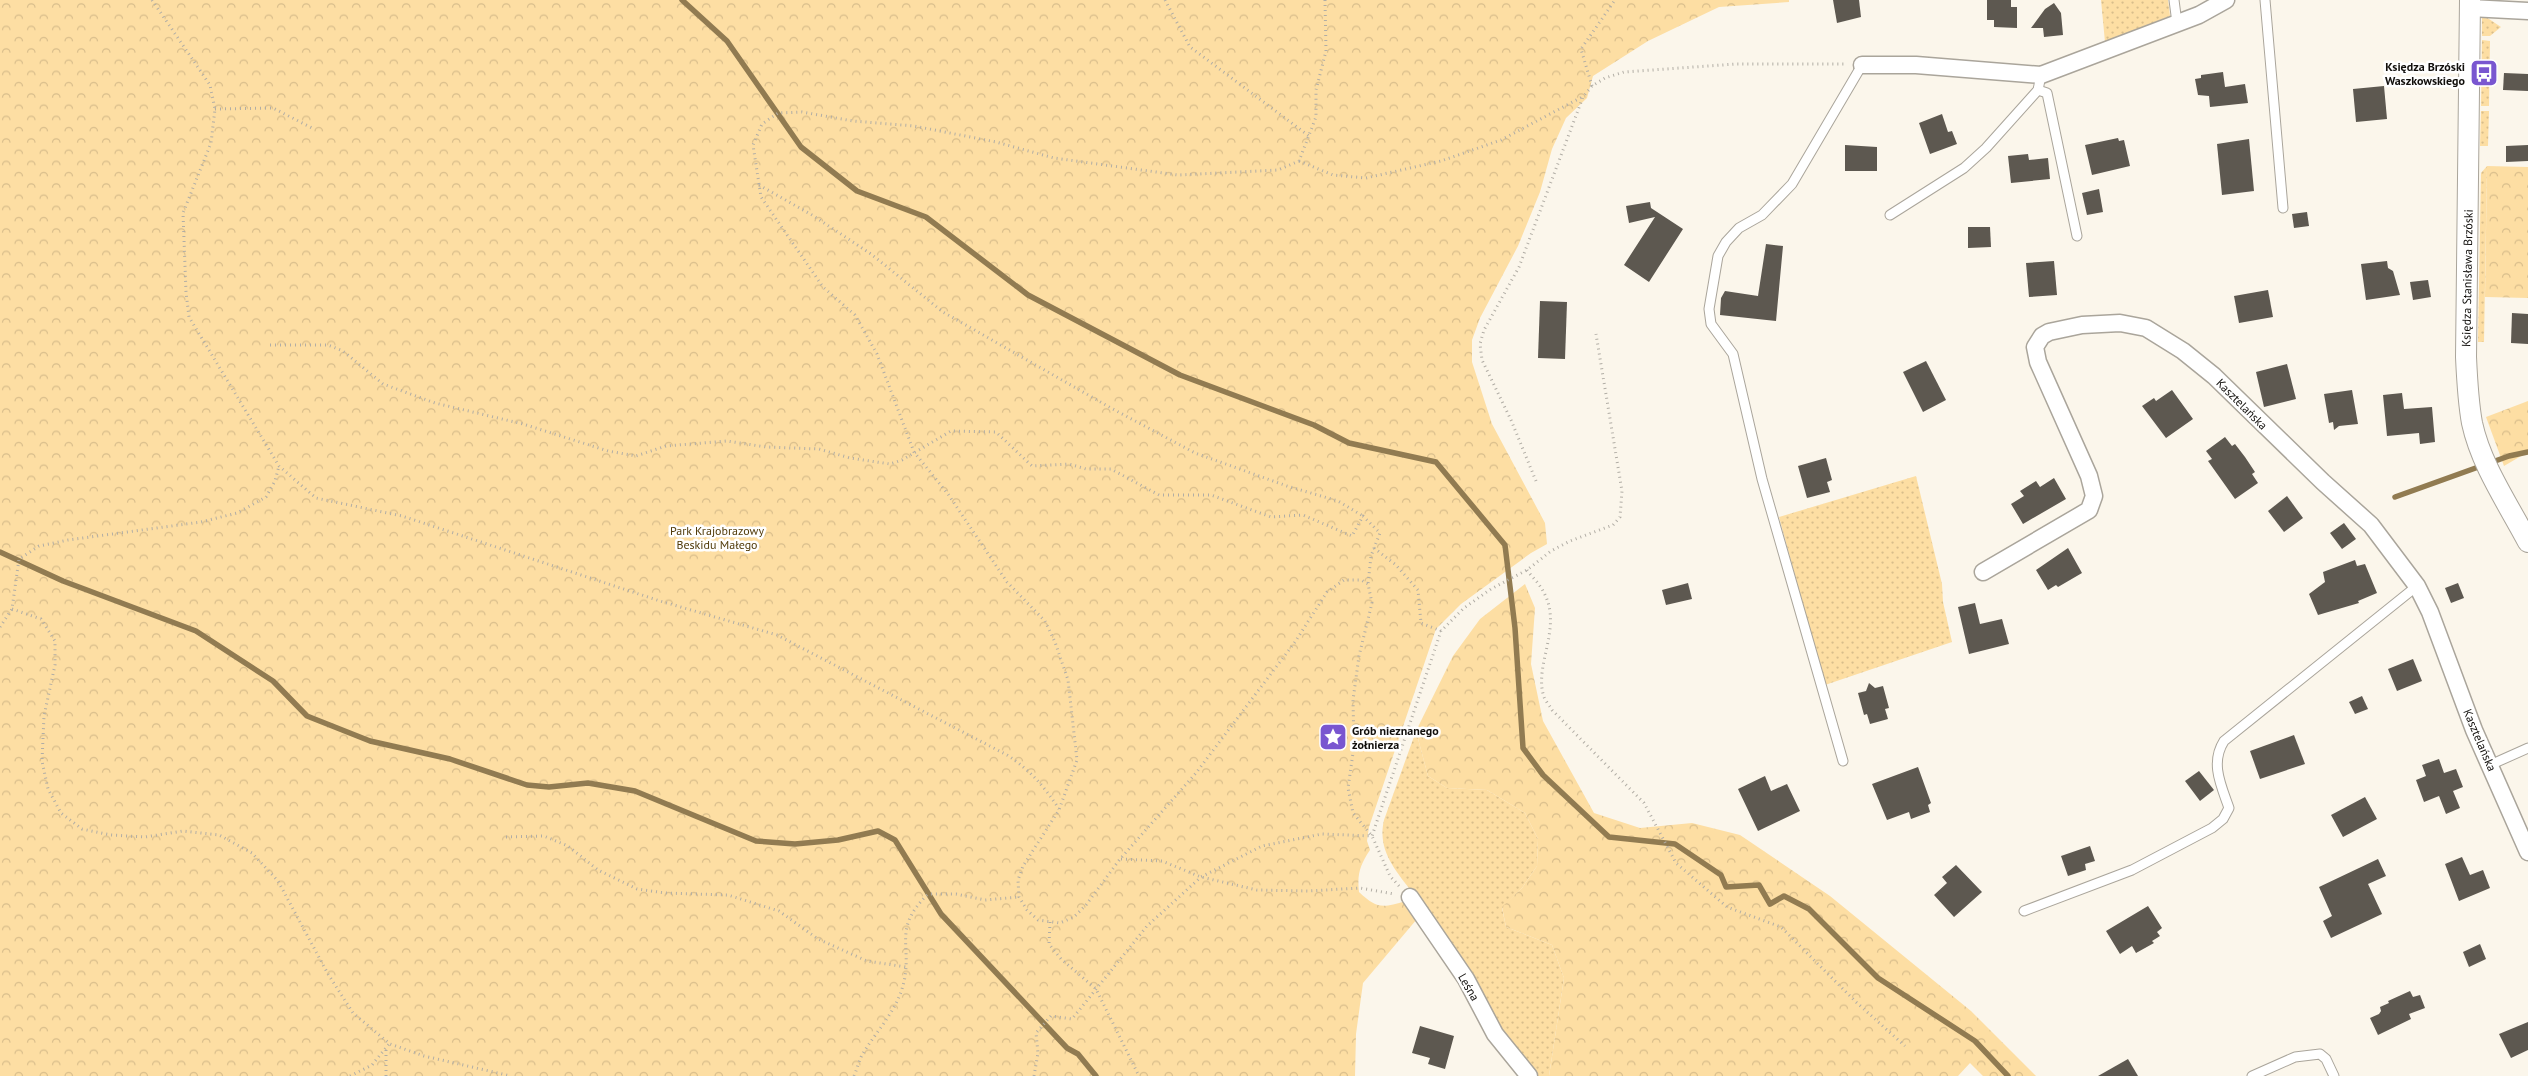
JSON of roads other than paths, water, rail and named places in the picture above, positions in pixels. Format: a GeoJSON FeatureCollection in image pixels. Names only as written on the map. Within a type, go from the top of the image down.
{"type":"FeatureCollection","features":[{"type":"Feature","properties":{"kind":"street"},"geometry":{"type":"LineString","coordinates":[[1862,65],[1916,65],[2040,82],[2226,0]]}},
{"type":"Feature","properties":{"kind":"street"},"geometry":{"type":"LineString","coordinates":[[2470,4],[2528,11]]}},
{"type":"Feature","properties":{"kind":"street","name":"Księdza Stanisława Brzóski"},"geometry":{"type":"LineString","coordinates":[[2470,4],[2466,357],[2473,424],[2486,462],[2528,542]]}},
{"type":"Feature","properties":{"kind":"street","name":"Kasztelańska"},"geometry":{"type":"LineString","coordinates":[[1983,572],[2089,510],[2094,496],[2089,476],[2038,362],[2035,347],[2038,341],[2049,332],[2060,329],[2120,323],[2146,328],[2183,351],[2214,376],[2323,482],[2371,525],[2417,586],[2430,612],[2490,765],[2528,852]]}},
{"type":"Feature","properties":{"kind":"street","name":"Leśna"},"geometry":{"type":"LineString","coordinates":[[1410,897],[1466,980],[1495,1034],[1529,1076]]}},
{"type":"Feature","properties":{"kind":"lane"},"geometry":{"type":"LineString","coordinates":[[2174,0],[2177,23]]}},
{"type":"Feature","properties":{"kind":"lane"},"geometry":{"type":"LineString","coordinates":[[2265,0],[2283,208]]}},
{"type":"Feature","properties":{"kind":"lane"},"geometry":{"type":"LineString","coordinates":[[1842,762],[1762,479],[1733,354],[1711,324],[1709,309],[1718,256],[1726,242],[1739,228],[1762,215],[1792,184],[1862,65]]}},
{"type":"Feature","properties":{"kind":"lane"},"geometry":{"type":"LineString","coordinates":[[1890,215],[1964,168],[1986,148],[2040,82],[2047,93],[2077,236]]}},
{"type":"Feature","properties":{"kind":"lane"},"geometry":{"type":"LineString","coordinates":[[2024,911],[2132,870],[2212,828],[2223,819],[2229,808],[2216,762],[2218,750],[2224,741],[2417,586]]}},
{"type":"Feature","properties":{"kind":"lane"},"geometry":{"type":"LineString","coordinates":[[2490,765],[2528,748]]}},
{"type":"Feature","properties":{"kind":"lane"},"geometry":{"type":"LineString","coordinates":[[2252,1076],[2295,1058],[2320,1054],[2326,1059],[2334,1076]]}},
{"type":"Feature","properties":{"kind":"waterway"},"geometry":{"type":"LineString","coordinates":[[682,0],[727,41],[801,147],[857,191],[926,217],[1028,295],[1180,375],[1314,425],[1349,443],[1436,462],[1505,545],[1515,628],[1523,748],[1543,775],[1609,837],[1675,844],[1721,875],[1726,887],[1759,885],[1770,904],[1784,896],[1809,909],[1878,978],[1975,1041],[2008,1076]]}},
{"type":"Feature","properties":{"kind":"waterway"},"geometry":{"type":"LineString","coordinates":[[2395,497],[2509,456],[2528,452]]}},
{"type":"Feature","properties":{"kind":"waterway"},"geometry":{"type":"LineString","coordinates":[[0,552],[63,581],[196,631],[273,681],[307,716],[370,741],[450,759],[527,785],[549,787],[588,783],[635,791],[756,841],[795,844],[838,840],[878,831],[895,840],[941,914],[1067,1048],[1078,1054],[1096,1076]]}},
{"type":"Feature","properties":{"kind":"place","name":"Księdza Brzóski Waszkowskiego"},"geometry":{"type":"Point","coordinates":[2484,73]}},
{"type":"Feature","properties":{"kind":"place","name":"Grób nieznanego żołnierza"},"geometry":{"type":"Point","coordinates":[1333,737]}},
{"type":"Feature","properties":{"kind":"park label","name":"Park Krajobrazowy Beskidu Małego"},"geometry":{"type":"Point","coordinates":[717,537]}}]}
